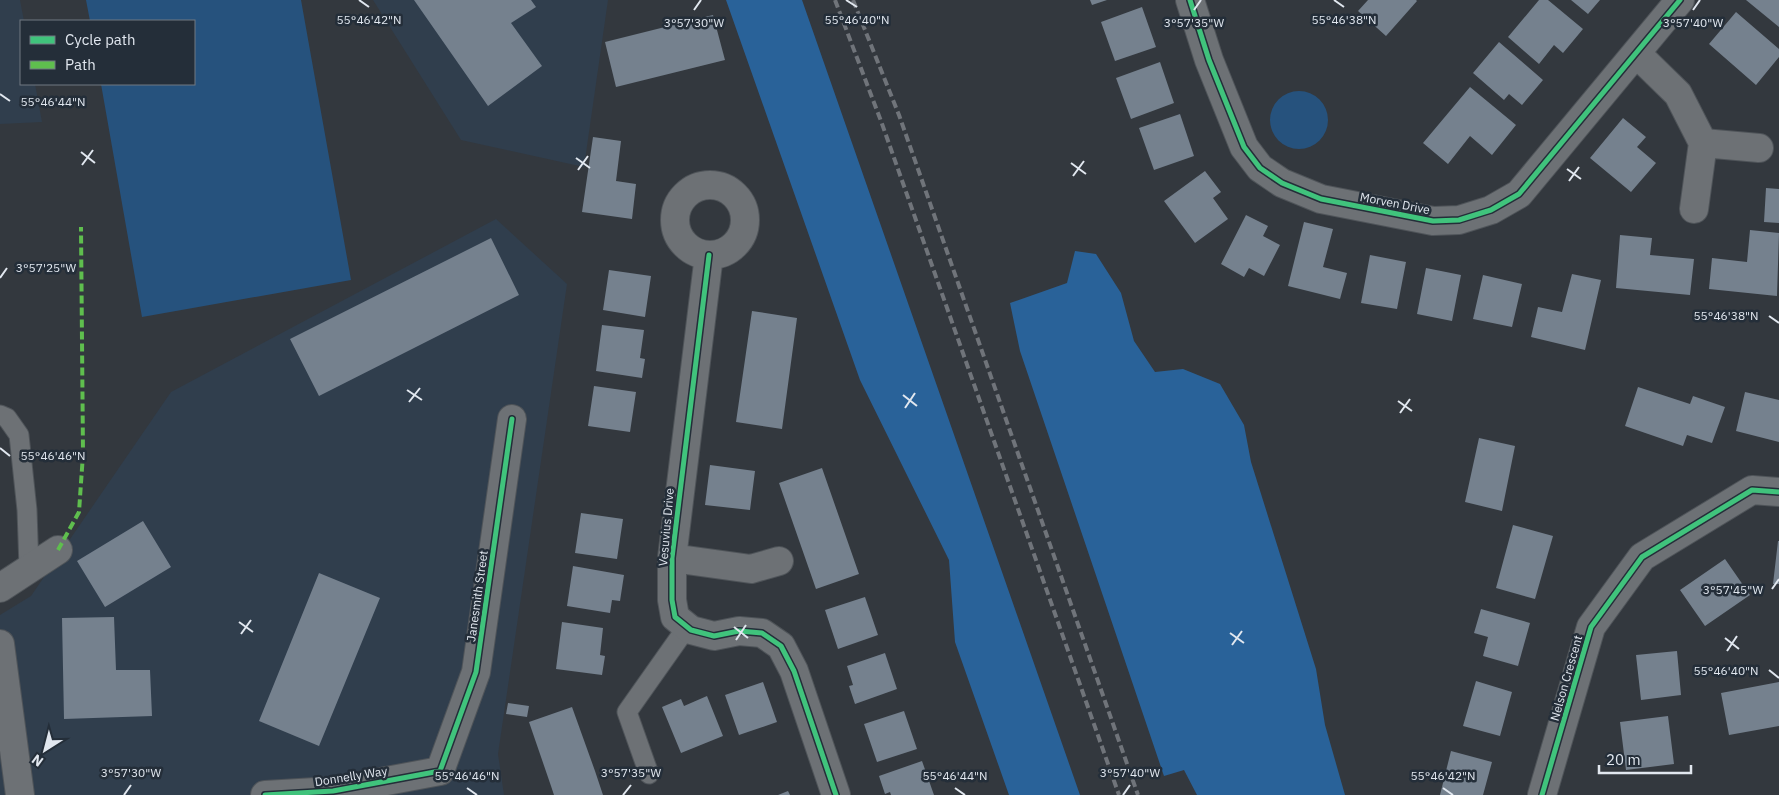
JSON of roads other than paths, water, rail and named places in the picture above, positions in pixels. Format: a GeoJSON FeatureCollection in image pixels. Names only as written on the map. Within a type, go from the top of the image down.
{"type":"FeatureCollection","features":[{"type":"Feature","properties":{"kind":"street","name":"Morven Drive"},"geometry":{"type":"LineString","coordinates":[[1190,0],[1208,60],[1244,147],[1260,168],[1282,183],[1321,199],[1433,221],[1459,220],[1491,210],[1519,194],[1680,0]]}},
{"type":"Feature","properties":{"kind":"street"},"geometry":{"type":"LineString","coordinates":[[1636,53],[1678,94],[1703,143],[1694,208]]}},
{"type":"Feature","properties":{"kind":"street"},"geometry":{"type":"LineString","coordinates":[[1703,143],[1759,148]]}},
{"type":"Feature","properties":{"kind":"street","name":"Vesuvius Drive"},"geometry":{"type":"LineString","coordinates":[[687,627],[675,617],[672,600],[672,558],[709,255]]}},
{"type":"Feature","properties":{"kind":"street","name":"Janesmith Street"},"geometry":{"type":"LineString","coordinates":[[440,771],[476,672],[512,419]]}},
{"type":"Feature","properties":{"kind":"street","name":"Nelson Crescent"},"geometry":{"type":"LineString","coordinates":[[1544,795],[1591,627],[1642,557],[1752,490],[1779,492]]}},
{"type":"Feature","properties":{"kind":"street"},"geometry":{"type":"LineString","coordinates":[[0,588],[58,550]]}},
{"type":"Feature","properties":{"kind":"street"},"geometry":{"type":"LineString","coordinates":[[672,558],[751,569],[779,560]]}},
{"type":"Feature","properties":{"kind":"street"},"geometry":{"type":"LineString","coordinates":[[687,627],[691,630],[714,636],[739,631],[762,633],[781,646],[794,671],[836,795]]}},
{"type":"Feature","properties":{"kind":"street"},"geometry":{"type":"LineString","coordinates":[[0,644],[20,795]]}},
{"type":"Feature","properties":{"kind":"street","name":"Donnelly Way"},"geometry":{"type":"LineString","coordinates":[[265,795],[333,793],[440,771]]}},
{"type":"Feature","properties":{"kind":"lane"},"geometry":{"type":"LineString","coordinates":[[0,415],[7,418],[19,435],[27,510],[30,568]]}},
{"type":"Feature","properties":{"kind":"lane"},"geometry":{"type":"LineString","coordinates":[[649,774],[628,712],[687,627]]}},
{"type":"Feature","properties":{"kind":"railway"},"geometry":{"type":"LineString","coordinates":[[835,0],[881,121],[1119,795]]}},
{"type":"Feature","properties":{"kind":"railway"},"geometry":{"type":"LineString","coordinates":[[853,0],[899,115],[1138,795]]}}]}
